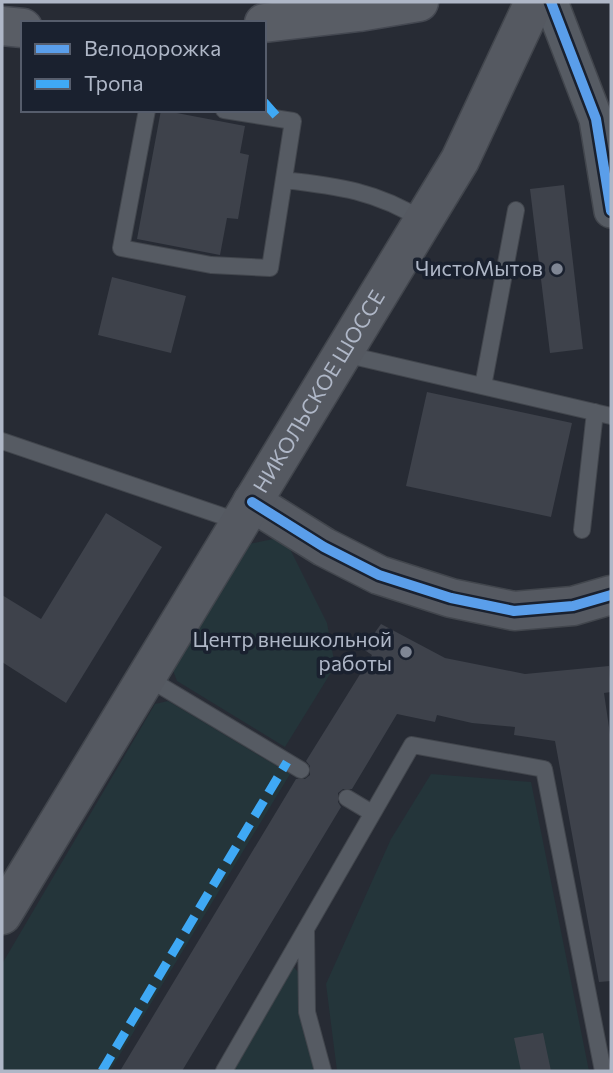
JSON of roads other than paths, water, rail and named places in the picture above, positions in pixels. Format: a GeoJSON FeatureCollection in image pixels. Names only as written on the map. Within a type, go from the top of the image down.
{"type":"FeatureCollection","features":[{"type":"Feature","properties":{"kind":"main road"},"geometry":{"type":"LineString","coordinates":[[266,23],[419,2]]}},
{"type":"Feature","properties":{"kind":"main road","name":"НИКОЛЬСКОЕ ШОССЕ"},"geometry":{"type":"LineString","coordinates":[[2,915],[460,160],[534,2]]}},
{"type":"Feature","properties":{"kind":"main road"},"geometry":{"type":"LineString","coordinates":[[2,26],[21,28]]}},
{"type":"Feature","properties":{"kind":"main road"},"geometry":{"type":"LineString","coordinates":[[246,512],[379,575],[451,598],[514,611],[573,606],[611,595]]}},
{"type":"Feature","properties":{"kind":"street"},"geometry":{"type":"LineString","coordinates":[[551,2],[596,119],[611,211]]}},
{"type":"Feature","properties":{"kind":"lane"},"geometry":{"type":"LineString","coordinates":[[147,112],[121,248],[211,265],[270,268],[293,121],[237,112]]}},
{"type":"Feature","properties":{"kind":"lane"},"geometry":{"type":"LineString","coordinates":[[284,180],[332,186],[377,196],[424,221]]}},
{"type":"Feature","properties":{"kind":"lane"},"geometry":{"type":"LineString","coordinates":[[483,386],[516,210]]}},
{"type":"Feature","properties":{"kind":"lane"},"geometry":{"type":"LineString","coordinates":[[344,354],[603,414],[582,530]]}},
{"type":"Feature","properties":{"kind":"lane"},"geometry":{"type":"LineString","coordinates":[[2,441],[246,512]]}},
{"type":"Feature","properties":{"kind":"lane"},"geometry":{"type":"LineString","coordinates":[[146,677],[301,770]]}},
{"type":"Feature","properties":{"kind":"lane"},"geometry":{"type":"LineString","coordinates":[[224,1071],[412,745],[544,769],[603,1071]]}},
{"type":"Feature","properties":{"kind":"lane"},"geometry":{"type":"LineString","coordinates":[[347,797],[372,813]]}},
{"type":"Feature","properties":{"kind":"lane"},"geometry":{"type":"LineString","coordinates":[[306,928],[307,1012],[323,1071]]}},
{"type":"Feature","properties":{"kind":"place","name":"ЧистоМытов"},"geometry":{"type":"Point","coordinates":[557,269]}},
{"type":"Feature","properties":{"kind":"place","name":"Центр внешкольной работы"},"geometry":{"type":"Point","coordinates":[406,652]}}]}
